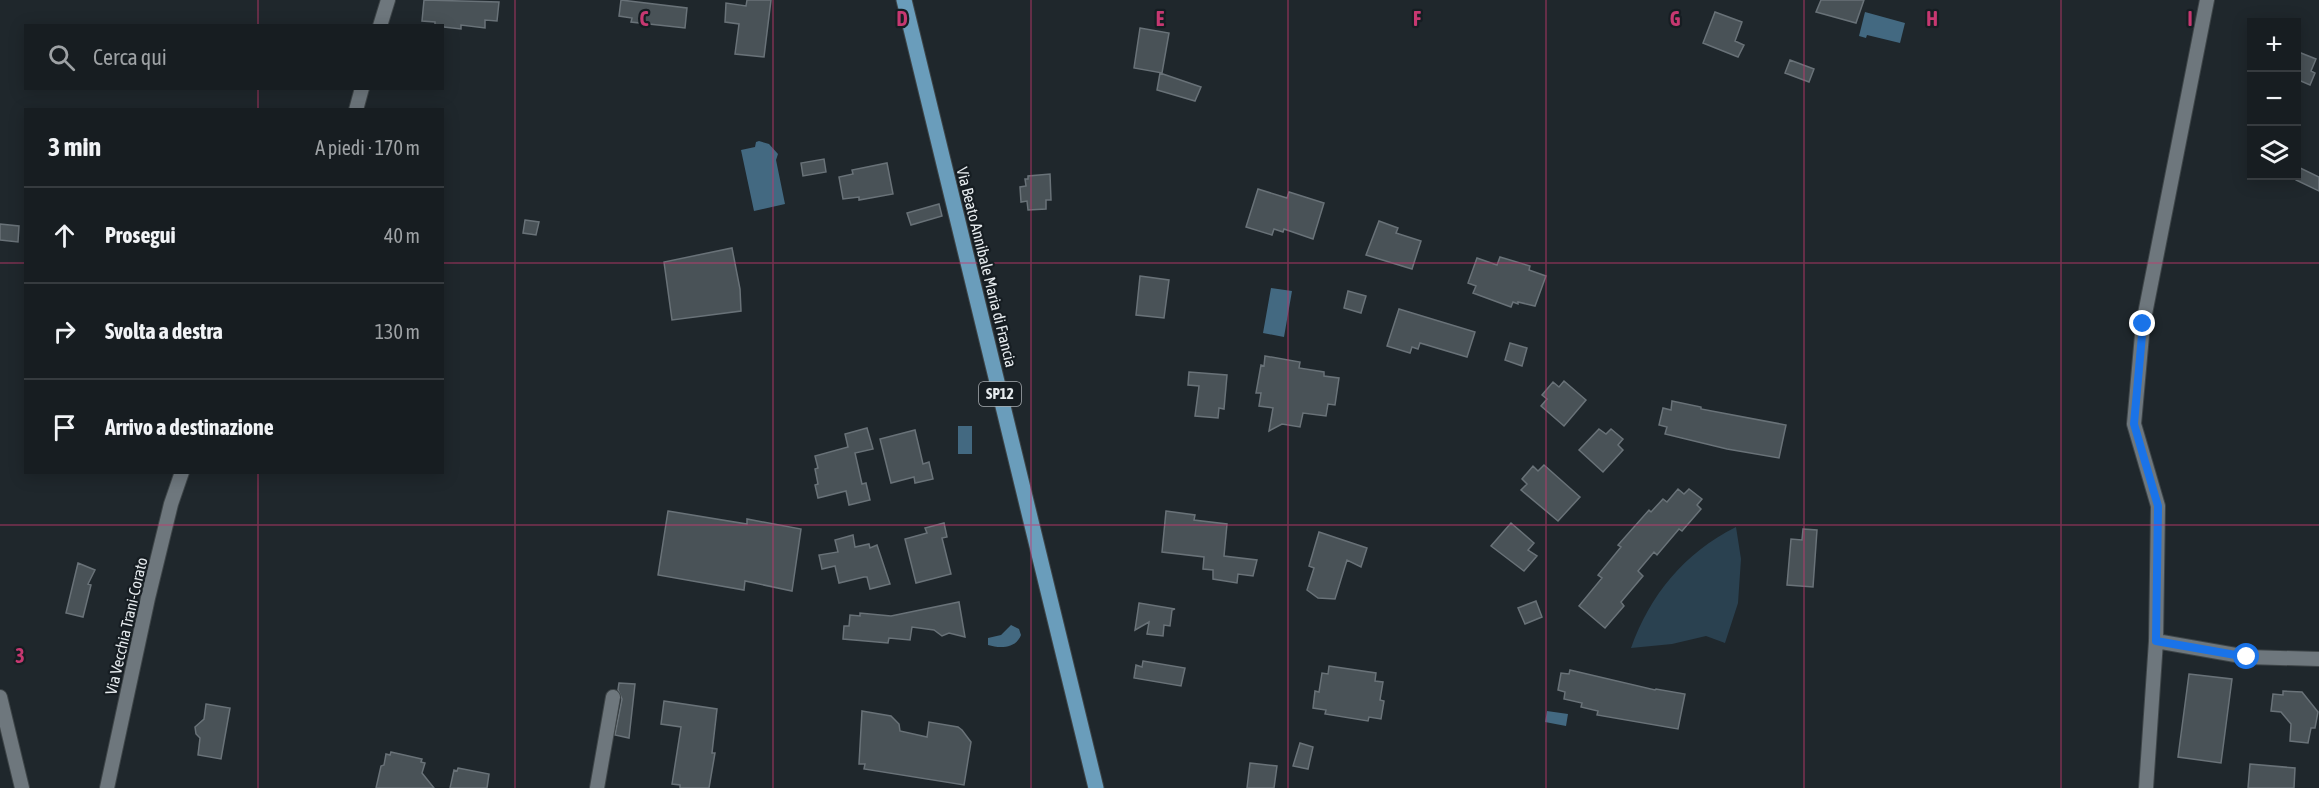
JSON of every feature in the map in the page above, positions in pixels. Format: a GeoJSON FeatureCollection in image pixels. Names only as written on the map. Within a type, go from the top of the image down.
{"type":"FeatureCollection","features":[{"type":"Feature","properties":{"kind":"main road","name":"Via Beato Annibale Maria di Francia"},"geometry":{"type":"LineString","coordinates":[[904,0],[1096,788]]}},
{"type":"Feature","properties":{"kind":"street"},"geometry":{"type":"LineString","coordinates":[[381,24],[388,0]]}},
{"type":"Feature","properties":{"kind":"street"},"geometry":{"type":"LineString","coordinates":[[2146,788],[2156,641],[2158,506],[2134,424],[2143,324],[2207,0]]}},
{"type":"Feature","properties":{"kind":"street"},"geometry":{"type":"LineString","coordinates":[[357,108],[361,90]]}},
{"type":"Feature","properties":{"kind":"street","name":"Via Vecchia Trani-Corato"},"geometry":{"type":"LineString","coordinates":[[107,788],[148,598],[171,504],[181,474]]}},
{"type":"Feature","properties":{"kind":"street"},"geometry":{"type":"LineString","coordinates":[[2156,641],[2247,657],[2319,659]]}},
{"type":"Feature","properties":{"kind":"street"},"geometry":{"type":"LineString","coordinates":[[0,697],[22,788]]}},
{"type":"Feature","properties":{"kind":"street"},"geometry":{"type":"LineString","coordinates":[[597,788],[613,697]]}},
{"type":"Feature","properties":{"kind":"shaded area"},"geometry":{"type":"Polygon","coordinates":[[[1865,12],[1905,23],[1900,43],[1867,35],[1866,38],[1859,36],[1865,12]]]}},
{"type":"Feature","properties":{"kind":"shaded area"},"geometry":{"type":"Polygon","coordinates":[[[756,142],[769,144],[778,154],[776,160],[785,204],[754,211],[741,150],[755,147],[756,142]]]}},
{"type":"Feature","properties":{"kind":"shaded area"},"geometry":{"type":"Polygon","coordinates":[[[1271,288],[1292,291],[1284,337],[1263,333],[1271,288]]]}},
{"type":"Feature","properties":{"kind":"shaded area"},"geometry":{"type":"Polygon","coordinates":[[[958,426],[972,426],[972,454],[958,454],[958,426]]]}},
{"type":"Feature","properties":{"kind":"shaded area"},"geometry":{"type":"Polygon","coordinates":[[[1736,527],[1741,559],[1738,603],[1725,643],[1706,636],[1672,644],[1631,648],[1648,610],[1671,577],[1700,549],[1736,527]]]}},
{"type":"Feature","properties":{"kind":"shaded area"},"geometry":{"type":"Polygon","coordinates":[[[1011,625],[1019,629],[1021,635],[1016,643],[1003,647],[988,645],[988,638],[1001,635],[1011,625]]]}},
{"type":"Feature","properties":{"kind":"shaded area"},"geometry":{"type":"Polygon","coordinates":[[[1547,711],[1568,714],[1566,726],[1545,722],[1547,711]]]}},
{"type":"Feature","properties":{"kind":"building"},"geometry":{"type":"Polygon","coordinates":[[[424,0],[499,2],[497,21],[485,20],[485,28],[461,25],[461,29],[422,21],[424,0]]]}},
{"type":"Feature","properties":{"kind":"building"},"geometry":{"type":"Polygon","coordinates":[[[621,0],[687,8],[685,28],[631,22],[632,18],[619,16],[621,0]]]}},
{"type":"Feature","properties":{"kind":"building"},"geometry":{"type":"Polygon","coordinates":[[[747,0],[771,0],[764,57],[735,54],[739,24],[725,22],[726,3],[746,6],[747,0]]]}},
{"type":"Feature","properties":{"kind":"building"},"geometry":{"type":"Polygon","coordinates":[[[1821,0],[1864,0],[1856,23],[1816,12],[1821,0]]]}},
{"type":"Feature","properties":{"kind":"building"},"geometry":{"type":"Polygon","coordinates":[[[1715,12],[1742,22],[1735,41],[1744,45],[1738,57],[1703,43],[1715,12]]]}},
{"type":"Feature","properties":{"kind":"building"},"geometry":{"type":"Polygon","coordinates":[[[1140,28],[1169,33],[1162,73],[1134,68],[1140,28]]]}},
{"type":"Feature","properties":{"kind":"building"},"geometry":{"type":"Polygon","coordinates":[[[2301,53],[2316,59],[2311,71],[2315,73],[2310,85],[2301,81],[2301,53]]]}},
{"type":"Feature","properties":{"kind":"building"},"geometry":{"type":"Polygon","coordinates":[[[1790,60],[1814,69],[1809,82],[1785,73],[1790,60]]]}},
{"type":"Feature","properties":{"kind":"building"},"geometry":{"type":"Polygon","coordinates":[[[1160,73],[1201,87],[1195,101],[1157,90],[1160,73]]]}},
{"type":"Feature","properties":{"kind":"building"},"geometry":{"type":"Polygon","coordinates":[[[824,159],[826,172],[803,176],[801,163],[824,159]]]}},
{"type":"Feature","properties":{"kind":"building"},"geometry":{"type":"Polygon","coordinates":[[[887,163],[893,194],[859,200],[859,197],[843,199],[839,177],[853,174],[852,170],[887,163]]]}},
{"type":"Feature","properties":{"kind":"building"},"geometry":{"type":"Polygon","coordinates":[[[2301,168],[2319,177],[2319,191],[2296,180],[2301,180],[2301,168]]]}},
{"type":"Feature","properties":{"kind":"building"},"geometry":{"type":"Polygon","coordinates":[[[1050,174],[1051,200],[1046,200],[1046,209],[1028,210],[1027,201],[1021,202],[1020,187],[1026,186],[1025,179],[1028,179],[1028,176],[1050,174]]]}},
{"type":"Feature","properties":{"kind":"building"},"geometry":{"type":"Polygon","coordinates":[[[1258,189],[1287,198],[1289,192],[1324,203],[1313,239],[1284,229],[1283,232],[1274,229],[1272,235],[1246,227],[1258,189]]]}},
{"type":"Feature","properties":{"kind":"building"},"geometry":{"type":"Polygon","coordinates":[[[939,204],[942,216],[911,225],[907,213],[939,204]]]}},
{"type":"Feature","properties":{"kind":"building"},"geometry":{"type":"Polygon","coordinates":[[[525,220],[539,222],[536,235],[523,233],[525,220]]]}},
{"type":"Feature","properties":{"kind":"building"},"geometry":{"type":"Polygon","coordinates":[[[1379,221],[1398,228],[1396,233],[1421,241],[1412,269],[1366,255],[1379,221]]]}},
{"type":"Feature","properties":{"kind":"building"},"geometry":{"type":"Polygon","coordinates":[[[0,224],[19,226],[18,242],[0,240],[0,224]]]}},
{"type":"Feature","properties":{"kind":"building"},"geometry":{"type":"Polygon","coordinates":[[[732,248],[740,289],[741,311],[672,320],[664,262],[732,248]]]}},
{"type":"Feature","properties":{"kind":"building"},"geometry":{"type":"Polygon","coordinates":[[[1500,257],[1530,266],[1529,270],[1546,276],[1535,306],[1513,302],[1511,307],[1473,293],[1476,286],[1468,283],[1477,258],[1497,265],[1500,257]]]}},
{"type":"Feature","properties":{"kind":"building"},"geometry":{"type":"Polygon","coordinates":[[[1140,276],[1169,280],[1164,318],[1136,315],[1140,276]]]}},
{"type":"Feature","properties":{"kind":"building"},"geometry":{"type":"Polygon","coordinates":[[[1348,291],[1366,296],[1361,313],[1344,308],[1348,291]]]}},
{"type":"Feature","properties":{"kind":"building"},"geometry":{"type":"Polygon","coordinates":[[[1399,309],[1475,332],[1467,357],[1420,343],[1418,349],[1412,347],[1410,353],[1387,346],[1399,309]]]}},
{"type":"Feature","properties":{"kind":"building"},"geometry":{"type":"Polygon","coordinates":[[[1510,343],[1527,348],[1522,366],[1505,360],[1510,343]]]}},
{"type":"Feature","properties":{"kind":"building"},"geometry":{"type":"Polygon","coordinates":[[[1265,356],[1300,362],[1299,368],[1324,372],[1324,376],[1339,378],[1335,405],[1328,404],[1326,416],[1303,413],[1300,427],[1282,424],[1269,431],[1273,408],[1259,406],[1261,393],[1256,393],[1265,356]]]}},
{"type":"Feature","properties":{"kind":"building"},"geometry":{"type":"Polygon","coordinates":[[[1189,372],[1227,375],[1224,409],[1219,408],[1218,418],[1195,416],[1199,386],[1188,385],[1189,372]]]}},
{"type":"Feature","properties":{"kind":"building"},"geometry":{"type":"Polygon","coordinates":[[[1564,381],[1586,400],[1564,426],[1541,406],[1547,399],[1542,395],[1553,382],[1559,387],[1564,381]]]}},
{"type":"Feature","properties":{"kind":"building"},"geometry":{"type":"Polygon","coordinates":[[[1672,401],[1701,407],[1701,409],[1786,425],[1779,458],[1727,449],[1665,434],[1667,427],[1659,425],[1663,408],[1671,410],[1672,401]]]}},
{"type":"Feature","properties":{"kind":"building"},"geometry":{"type":"Polygon","coordinates":[[[867,428],[873,449],[855,453],[862,484],[866,483],[870,500],[849,505],[846,491],[818,498],[815,469],[818,468],[815,456],[848,447],[845,434],[867,428]]]}},
{"type":"Feature","properties":{"kind":"building"},"geometry":{"type":"Polygon","coordinates":[[[1599,429],[1606,434],[1611,429],[1623,439],[1618,445],[1623,450],[1603,472],[1579,450],[1599,429]]]}},
{"type":"Feature","properties":{"kind":"building"},"geometry":{"type":"Polygon","coordinates":[[[915,430],[923,464],[929,462],[933,479],[915,483],[914,477],[891,483],[880,439],[915,430]]]}},
{"type":"Feature","properties":{"kind":"building"},"geometry":{"type":"Polygon","coordinates":[[[1544,465],[1580,497],[1558,521],[1521,490],[1527,484],[1522,479],[1533,466],[1538,471],[1544,465]]]}},
{"type":"Feature","properties":{"kind":"building"},"geometry":{"type":"Polygon","coordinates":[[[1678,489],[1684,494],[1689,489],[1702,499],[1697,505],[1701,509],[1682,531],[1679,529],[1657,555],[1654,552],[1638,571],[1643,576],[1621,602],[1624,606],[1605,628],[1579,606],[1602,578],[1598,575],[1621,547],[1618,545],[1649,510],[1651,512],[1663,499],[1667,502],[1678,489]]]}},
{"type":"Feature","properties":{"kind":"building"},"geometry":{"type":"Polygon","coordinates":[[[668,511],[747,524],[747,519],[801,529],[792,591],[745,581],[744,590],[658,575],[668,511]]]}},
{"type":"Feature","properties":{"kind":"building"},"geometry":{"type":"Polygon","coordinates":[[[1166,511],[1195,515],[1194,520],[1227,524],[1224,556],[1257,560],[1253,576],[1238,574],[1237,583],[1213,579],[1213,570],[1203,569],[1204,557],[1162,552],[1166,511]]]}},
{"type":"Feature","properties":{"kind":"building"},"geometry":{"type":"Polygon","coordinates":[[[944,523],[947,537],[942,538],[951,574],[916,583],[905,539],[927,533],[925,528],[944,523]]]}},
{"type":"Feature","properties":{"kind":"building"},"geometry":{"type":"Polygon","coordinates":[[[1511,523],[1534,543],[1528,550],[1537,556],[1524,571],[1491,546],[1511,523]]]}},
{"type":"Feature","properties":{"kind":"building"},"geometry":{"type":"Polygon","coordinates":[[[1803,529],[1817,530],[1813,587],[1787,585],[1791,539],[1802,540],[1803,529]]]}},
{"type":"Feature","properties":{"kind":"building"},"geometry":{"type":"Polygon","coordinates":[[[1319,532],[1367,548],[1361,567],[1347,560],[1335,599],[1318,598],[1307,590],[1314,568],[1309,566],[1319,532]]]}},
{"type":"Feature","properties":{"kind":"building"},"geometry":{"type":"Polygon","coordinates":[[[853,535],[855,547],[869,544],[870,548],[877,545],[890,584],[870,589],[867,577],[839,583],[835,566],[822,569],[819,555],[838,552],[835,540],[853,535]]]}},
{"type":"Feature","properties":{"kind":"building"},"geometry":{"type":"Polygon","coordinates":[[[78,563],[95,570],[88,584],[91,585],[83,617],[66,613],[78,563]]]}},
{"type":"Feature","properties":{"kind":"building"},"geometry":{"type":"Polygon","coordinates":[[[1536,601],[1542,617],[1525,624],[1518,608],[1536,601]]]}},
{"type":"Feature","properties":{"kind":"building"},"geometry":{"type":"Polygon","coordinates":[[[959,602],[965,637],[949,633],[942,636],[934,630],[912,627],[910,640],[889,638],[888,643],[843,639],[844,626],[849,626],[850,615],[860,616],[860,613],[891,616],[959,602]]]}},
{"type":"Feature","properties":{"kind":"building"},"geometry":{"type":"Polygon","coordinates":[[[1139,603],[1175,609],[1172,610],[1170,626],[1164,625],[1163,636],[1147,634],[1149,622],[1135,630],[1139,603]]]}},
{"type":"Feature","properties":{"kind":"building"},"geometry":{"type":"Polygon","coordinates":[[[1143,661],[1185,668],[1181,686],[1134,678],[1136,665],[1142,667],[1143,661]]]}},
{"type":"Feature","properties":{"kind":"building"},"geometry":{"type":"Polygon","coordinates":[[[1329,666],[1376,673],[1375,681],[1383,682],[1380,700],[1384,701],[1381,719],[1369,717],[1368,721],[1325,714],[1326,710],[1313,708],[1315,691],[1319,692],[1322,673],[1328,674],[1329,666]]]}},
{"type":"Feature","properties":{"kind":"building"},"geometry":{"type":"Polygon","coordinates":[[[1570,670],[1655,690],[1685,694],[1678,729],[1597,715],[1598,711],[1581,707],[1582,703],[1564,699],[1565,692],[1558,690],[1561,673],[1569,674],[1570,670]]]}},
{"type":"Feature","properties":{"kind":"building"},"geometry":{"type":"Polygon","coordinates":[[[2189,674],[2232,679],[2221,763],[2178,757],[2189,674]]]}},
{"type":"Feature","properties":{"kind":"building"},"geometry":{"type":"Polygon","coordinates":[[[619,683],[635,684],[629,738],[615,735],[622,699],[618,690],[619,683]]]}},
{"type":"Feature","properties":{"kind":"building"},"geometry":{"type":"Polygon","coordinates":[[[2283,691],[2302,692],[2318,712],[2315,728],[2311,728],[2308,743],[2290,741],[2291,724],[2281,712],[2271,711],[2273,694],[2283,695],[2283,691]]]}},
{"type":"Feature","properties":{"kind":"building"},"geometry":{"type":"Polygon","coordinates":[[[664,701],[717,709],[712,753],[715,753],[709,788],[680,788],[680,785],[672,784],[681,727],[661,724],[664,701]]]}},
{"type":"Feature","properties":{"kind":"building"},"geometry":{"type":"Polygon","coordinates":[[[206,704],[230,708],[221,759],[198,755],[200,738],[196,734],[195,727],[204,719],[206,704]]]}},
{"type":"Feature","properties":{"kind":"building"},"geometry":{"type":"Polygon","coordinates":[[[862,711],[891,716],[899,724],[900,731],[927,737],[929,722],[958,727],[971,742],[964,785],[864,769],[865,764],[859,764],[862,711]]]}},
{"type":"Feature","properties":{"kind":"building"},"geometry":{"type":"Polygon","coordinates":[[[1300,743],[1313,747],[1308,769],[1293,766],[1300,743]]]}},
{"type":"Feature","properties":{"kind":"building"},"geometry":{"type":"Polygon","coordinates":[[[391,752],[422,759],[421,762],[425,763],[422,773],[434,788],[376,788],[386,754],[390,755],[391,752]]]}},
{"type":"Feature","properties":{"kind":"building"},"geometry":{"type":"Polygon","coordinates":[[[1250,763],[1277,766],[1274,788],[1247,788],[1250,763]]]}},
{"type":"Feature","properties":{"kind":"building"},"geometry":{"type":"Polygon","coordinates":[[[2250,764],[2295,768],[2294,788],[2248,788],[2250,764]]]}},
{"type":"Feature","properties":{"kind":"building"},"geometry":{"type":"Polygon","coordinates":[[[458,768],[489,774],[487,788],[450,788],[454,770],[457,771],[458,768]]]}},
{"type":"Feature","properties":{"kind":"route"},"geometry":{"type":"LineString","coordinates":[[2143,324],[2134,424],[2158,506],[2156,641],[2247,657]]}}]}
